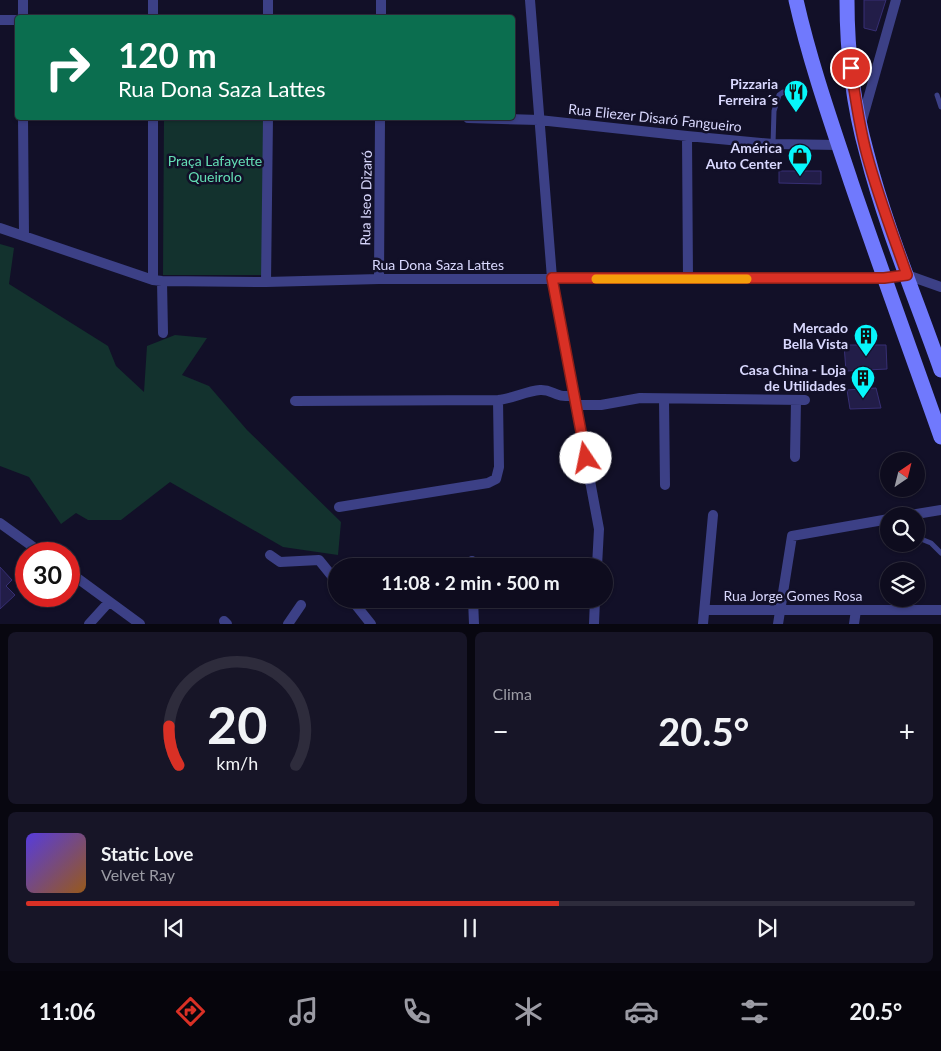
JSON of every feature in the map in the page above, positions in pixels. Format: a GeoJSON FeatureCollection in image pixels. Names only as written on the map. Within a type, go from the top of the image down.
{"type":"FeatureCollection","features":[{"type":"Feature","properties":{"kind":"main road"},"geometry":{"type":"LineString","coordinates":[[796,0],[810,56],[839,145],[941,437]]}},
{"type":"Feature","properties":{"kind":"main road"},"geometry":{"type":"LineString","coordinates":[[847,0],[851,68],[860,128],[874,182],[941,370]]}},
{"type":"Feature","properties":{"kind":"street"},"geometry":{"type":"LineString","coordinates":[[23,0],[23,15]]}},
{"type":"Feature","properties":{"kind":"street"},"geometry":{"type":"LineString","coordinates":[[153,0],[153,15]]}},
{"type":"Feature","properties":{"kind":"street"},"geometry":{"type":"LineString","coordinates":[[268,0],[268,15]]}},
{"type":"Feature","properties":{"kind":"street"},"geometry":{"type":"LineString","coordinates":[[381,0],[381,15]]}},
{"type":"Feature","properties":{"kind":"street"},"geometry":{"type":"LineString","coordinates":[[530,0],[552,278],[600,529],[598,558]]}},
{"type":"Feature","properties":{"kind":"street"},"geometry":{"type":"LineString","coordinates":[[860,128],[896,0]]}},
{"type":"Feature","properties":{"kind":"street"},"geometry":{"type":"LineString","coordinates":[[0,20],[15,20]]}},
{"type":"Feature","properties":{"kind":"street"},"geometry":{"type":"LineString","coordinates":[[851,68],[862,74],[875,71]]}},
{"type":"Feature","properties":{"kind":"street","name":"Rua Eliezer Disaró Fangueiro"},"geometry":{"type":"LineString","coordinates":[[515,119],[539,120],[773,144],[839,145]]}},
{"type":"Feature","properties":{"kind":"street"},"geometry":{"type":"LineString","coordinates":[[24,120],[24,236]]}},
{"type":"Feature","properties":{"kind":"street"},"geometry":{"type":"LineString","coordinates":[[153,120],[157,280],[163,333]]}},
{"type":"Feature","properties":{"kind":"street"},"geometry":{"type":"LineString","coordinates":[[266,282],[268,120]]}},
{"type":"Feature","properties":{"kind":"street","name":"Rua Iseo Dizaró"},"geometry":{"type":"LineString","coordinates":[[379,278],[380,120]]}},
{"type":"Feature","properties":{"kind":"street"},"geometry":{"type":"LineString","coordinates":[[688,136],[688,279]]}},
{"type":"Feature","properties":{"kind":"street","name":"Rua Dona Saza Lattes"},"geometry":{"type":"LineString","coordinates":[[0,228],[157,280],[266,282],[379,278],[884,278],[907,275]]}},
{"type":"Feature","properties":{"kind":"street"},"geometry":{"type":"LineString","coordinates":[[907,275],[941,287]]}},
{"type":"Feature","properties":{"kind":"street"},"geometry":{"type":"LineString","coordinates":[[295,401],[498,400],[542,390],[564,397],[574,395]]}},
{"type":"Feature","properties":{"kind":"street"},"geometry":{"type":"LineString","coordinates":[[576,406],[601,406],[635,399],[801,400],[795,457]]}},
{"type":"Feature","properties":{"kind":"street"},"geometry":{"type":"LineString","coordinates":[[664,399],[665,485]]}},
{"type":"Feature","properties":{"kind":"street"},"geometry":{"type":"LineString","coordinates":[[339,507],[488,483],[496,479],[499,467],[498,400]]}},
{"type":"Feature","properties":{"kind":"street"},"geometry":{"type":"LineString","coordinates":[[925,513],[941,510]]}},
{"type":"Feature","properties":{"kind":"street","name":"Rua Jorge Gomes Rosa"},"geometry":{"type":"LineString","coordinates":[[704,624],[714,515]]}},
{"type":"Feature","properties":{"kind":"street"},"geometry":{"type":"LineString","coordinates":[[778,624],[792,536],[880,521]]}},
{"type":"Feature","properties":{"kind":"street"},"geometry":{"type":"LineString","coordinates":[[0,522],[27,542]]}},
{"type":"Feature","properties":{"kind":"street"},"geometry":{"type":"LineString","coordinates":[[270,555],[280,562],[319,560],[328,571]]}},
{"type":"Feature","properties":{"kind":"street"},"geometry":{"type":"LineString","coordinates":[[80,580],[140,624]]}},
{"type":"Feature","properties":{"kind":"street"},"geometry":{"type":"LineString","coordinates":[[89,624],[109,602]]}},
{"type":"Feature","properties":{"kind":"street"},"geometry":{"type":"LineString","coordinates":[[288,624],[301,605]]}},
{"type":"Feature","properties":{"kind":"street"},"geometry":{"type":"LineString","coordinates":[[358,608],[371,624]]}},
{"type":"Feature","properties":{"kind":"street"},"geometry":{"type":"LineString","coordinates":[[473,608],[474,624]]}},
{"type":"Feature","properties":{"kind":"street"},"geometry":{"type":"LineString","coordinates":[[594,624],[595,608]]}},
{"type":"Feature","properties":{"kind":"street","name":"Rua Jorge Gomes Rosa"},"geometry":{"type":"LineString","coordinates":[[705,610],[941,610]]}},
{"type":"Feature","properties":{"kind":"street"},"geometry":{"type":"LineString","coordinates":[[854,624],[856,610]]}},
{"type":"Feature","properties":{"kind":"lane"},"geometry":{"type":"LineString","coordinates":[[773,144],[774,111],[779,95],[783,92],[791,94]]}},
{"type":"Feature","properties":{"kind":"lane"},"geometry":{"type":"LineString","coordinates":[[937,95],[941,107]]}},
{"type":"Feature","properties":{"kind":"lane"},"geometry":{"type":"LineString","coordinates":[[925,541],[931,543],[941,553]]}},
{"type":"Feature","properties":{"kind":"green space","name":"Praça Lafayette Queirolo"},"geometry":{"type":"Polygon","coordinates":[[[164,120],[267,120],[262,275],[163,275],[164,120]]]}},
{"type":"Feature","properties":{"kind":"green space"},"geometry":{"type":"Polygon","coordinates":[[[0,244],[14,248],[9,284],[108,346],[116,366],[144,392],[147,346],[175,335],[207,338],[182,375],[209,386],[247,430],[341,522],[338,555],[283,547],[170,482],[121,520],[88,520],[76,513],[61,524],[29,477],[0,466],[0,244]]]}},
{"type":"Feature","properties":{"kind":"building"},"geometry":{"type":"Polygon","coordinates":[[[864,0],[886,0],[876,31],[864,28],[864,0]]]}},
{"type":"Feature","properties":{"kind":"building","name":"América Auto Center"},"geometry":{"type":"Polygon","coordinates":[[[779,171],[821,171],[821,184],[779,183],[779,171]]]}},
{"type":"Feature","properties":{"kind":"building","name":"Mercado Bella Vista"},"geometry":{"type":"Polygon","coordinates":[[[844,345],[886,345],[887,369],[846,371],[844,345]]]}},
{"type":"Feature","properties":{"kind":"building","name":"Casa China - Loja de Utilidades"},"geometry":{"type":"Polygon","coordinates":[[[876,388],[881,408],[850,409],[847,390],[876,388]]]}},
{"type":"Feature","properties":{"kind":"building"},"geometry":{"type":"Polygon","coordinates":[[[0,567],[12,580],[6,586],[15,595],[0,609],[0,567]]]}},
{"type":"Feature","properties":{"kind":"slow traffic"},"geometry":{"type":"LineString","coordinates":[[596,279],[747,279]]}},
{"type":"Feature","properties":{"kind":"place","name":"Pizzaria Ferreira´s"},"geometry":{"type":"Point","coordinates":[796,113]}},
{"type":"Feature","properties":{"kind":"place","name":"América Auto Center"},"geometry":{"type":"Point","coordinates":[800,177]}},
{"type":"Feature","properties":{"kind":"place","name":"Mercado Bella Vista"},"geometry":{"type":"Point","coordinates":[866,357]}},
{"type":"Feature","properties":{"kind":"place","name":"Casa China - Loja de Utilidades"},"geometry":{"type":"Point","coordinates":[863,399]}},
{"type":"Feature","properties":{"kind":"route"},"geometry":{"type":"LineString","coordinates":[[586,458],[552,278],[884,278],[907,275],[883,209],[866,153],[856,106],[851,68]]}}]}
